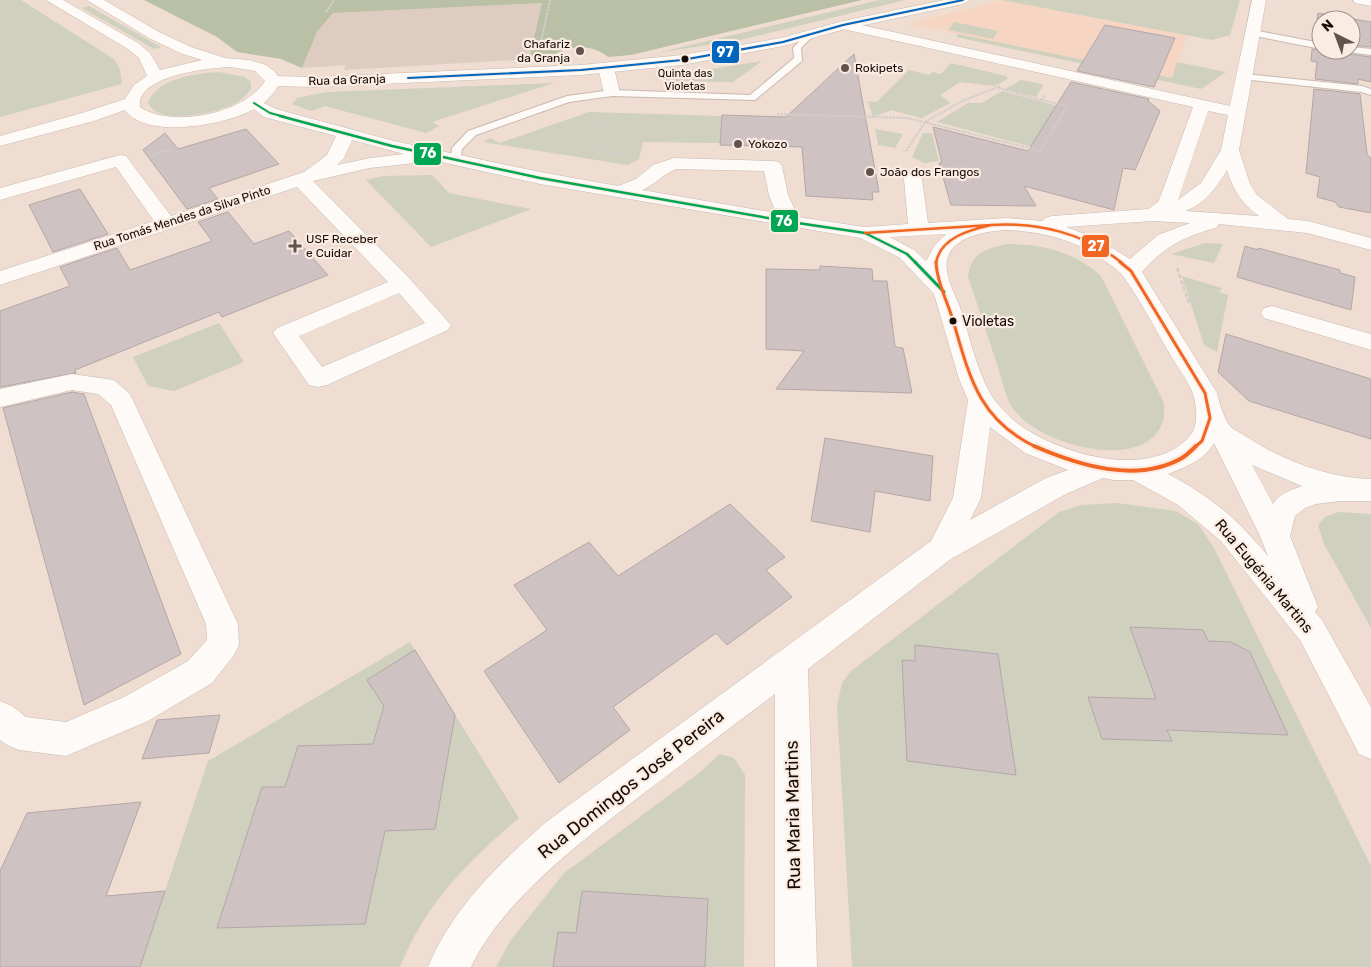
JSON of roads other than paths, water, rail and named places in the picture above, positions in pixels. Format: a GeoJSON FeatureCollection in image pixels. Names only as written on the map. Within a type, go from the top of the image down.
{"type":"FeatureCollection","features":[{"type":"Feature","properties":{"kind":"street"},"geometry":{"type":"LineString","coordinates":[[52,0],[133,46],[145,56],[156,78]]}},
{"type":"Feature","properties":{"kind":"street"},"geometry":{"type":"LineString","coordinates":[[94,0],[197,56],[261,68],[270,73],[270,87],[254,103],[227,114]]}},
{"type":"Feature","properties":{"kind":"street","name":"Rua da Granja"},"geometry":{"type":"LineString","coordinates":[[270,87],[314,82],[606,68],[682,60],[783,42],[866,20],[930,0]]}},
{"type":"Feature","properties":{"kind":"street","name":"Rua da Granja"},"geometry":{"type":"LineString","coordinates":[[866,20],[963,0]]}},
{"type":"Feature","properties":{"kind":"street"},"geometry":{"type":"LineString","coordinates":[[1153,215],[1183,205],[1197,196],[1208,186],[1230,150],[1259,0]]}},
{"type":"Feature","properties":{"kind":"street"},"geometry":{"type":"LineString","coordinates":[[1360,0],[1371,2]]}},
{"type":"Feature","properties":{"kind":"street"},"geometry":{"type":"LineString","coordinates":[[843,26],[1236,112]]}},
{"type":"Feature","properties":{"kind":"street"},"geometry":{"type":"LineString","coordinates":[[132,106],[135,94],[143,86],[156,78],[192,66],[230,62]]}},
{"type":"Feature","properties":{"kind":"street"},"geometry":{"type":"LineString","coordinates":[[606,68],[612,93]]}},
{"type":"Feature","properties":{"kind":"street"},"geometry":{"type":"LineString","coordinates":[[254,103],[270,114]]}},
{"type":"Feature","properties":{"kind":"street"},"geometry":{"type":"LineString","coordinates":[[1153,215],[1166,205],[1172,196],[1202,105]]}},
{"type":"Feature","properties":{"kind":"street"},"geometry":{"type":"LineString","coordinates":[[132,106],[144,118],[161,121],[182,122],[227,114],[270,114],[456,160],[620,192],[865,233],[1153,215],[1235,219],[1308,227],[1371,244]]}},
{"type":"Feature","properties":{"kind":"street"},"geometry":{"type":"LineString","coordinates":[[0,141],[132,106]]}},
{"type":"Feature","properties":{"kind":"street","name":"Rua Tomás Mendes da Silva Pinto"},"geometry":{"type":"LineString","coordinates":[[0,278],[305,178],[335,158],[346,134]]}},
{"type":"Feature","properties":{"kind":"street"},"geometry":{"type":"LineString","coordinates":[[1230,150],[1237,173],[1250,199],[1282,224]]}},
{"type":"Feature","properties":{"kind":"street"},"geometry":{"type":"LineString","coordinates":[[402,284],[285,333],[318,379],[440,325],[305,178],[370,163],[437,156]]}},
{"type":"Feature","properties":{"kind":"street"},"geometry":{"type":"LineString","coordinates":[[0,194],[120,160],[166,223]]}},
{"type":"Feature","properties":{"kind":"street"},"geometry":{"type":"LineString","coordinates":[[620,192],[643,183],[659,169],[674,163],[773,166],[775,186],[782,210],[791,222]]}},
{"type":"Feature","properties":{"kind":"street"},"geometry":{"type":"LineString","coordinates":[[913,179],[919,229]]}},
{"type":"Feature","properties":{"kind":"street"},"geometry":{"type":"LineString","coordinates":[[1131,271],[1150,249],[1171,236],[1198,227],[1235,219]]}},
{"type":"Feature","properties":{"kind":"street"},"geometry":{"type":"LineString","coordinates":[[991,225],[969,230],[952,239],[942,249],[936,261],[937,276],[944,292],[971,379],[981,400],[1003,424],[1034,446],[1068,460],[1113,470],[1151,468],[1182,458],[1202,441],[1210,418],[1205,393],[1131,271],[1115,256],[1078,236],[1060,230],[1025,224]]}},
{"type":"Feature","properties":{"kind":"street"},"geometry":{"type":"LineString","coordinates":[[865,233],[907,254],[944,292]]}},
{"type":"Feature","properties":{"kind":"street"},"geometry":{"type":"LineString","coordinates":[[1272,312],[1371,342]]}},
{"type":"Feature","properties":{"kind":"street"},"geometry":{"type":"LineString","coordinates":[[0,398],[72,382],[105,386],[121,400],[222,624],[223,646],[200,672],[136,709],[66,740],[18,733],[0,718]]}},
{"type":"Feature","properties":{"kind":"street"},"geometry":{"type":"LineString","coordinates":[[941,550],[967,498],[981,400]]}},
{"type":"Feature","properties":{"kind":"street"},"geometry":{"type":"LineString","coordinates":[[1206,402],[1275,536],[1311,630]]}},
{"type":"Feature","properties":{"kind":"street"},"geometry":{"type":"LineString","coordinates":[[1223,435],[1250,454],[1296,475],[1360,489]]}},
{"type":"Feature","properties":{"kind":"street","name":"Rua Domingos José Pereira"},"geometry":{"type":"LineString","coordinates":[[449,967],[457,948],[507,883],[558,835],[941,550],[1056,486],[1102,467]]}},
{"type":"Feature","properties":{"kind":"street","name":"Rua Eugénia Martins"},"geometry":{"type":"LineString","coordinates":[[1136,469],[1188,497],[1231,533],[1311,630],[1371,742]]}},
{"type":"Feature","properties":{"kind":"street"},"geometry":{"type":"LineString","coordinates":[[1275,536],[1281,516],[1289,505],[1302,497],[1360,489]]}},
{"type":"Feature","properties":{"kind":"street","name":"Rua Maria Martins"},"geometry":{"type":"LineString","coordinates":[[791,662],[796,967]]}},
{"type":"Feature","properties":{"kind":"lane"},"geometry":{"type":"LineString","coordinates":[[1253,33],[1311,44]]}},
{"type":"Feature","properties":{"kind":"lane"},"geometry":{"type":"LineString","coordinates":[[456,160],[457,148],[472,133],[567,99],[612,93],[752,98],[799,59],[797,48],[810,35]]}},
{"type":"Feature","properties":{"kind":"lane"},"geometry":{"type":"LineString","coordinates":[[1245,77],[1353,88],[1371,92]]}},
{"type":"Feature","properties":{"kind":"place","name":"Chafariz da Granja"},"geometry":{"type":"Point","coordinates":[580,51]}},
{"type":"Feature","properties":{"kind":"place","name":"Quinta das Violetas"},"geometry":{"type":"Point","coordinates":[685,59]}},
{"type":"Feature","properties":{"kind":"place","name":"Rokipets"},"geometry":{"type":"Point","coordinates":[845,68]}},
{"type":"Feature","properties":{"kind":"place","name":"Yokozo"},"geometry":{"type":"Point","coordinates":[738,144]}},
{"type":"Feature","properties":{"kind":"place","name":"João dos Frangos"},"geometry":{"type":"Point","coordinates":[870,172]}},
{"type":"Feature","properties":{"kind":"place","name":"USF Receber e Cuidar"},"geometry":{"type":"Point","coordinates":[295,246]}},
{"type":"Feature","properties":{"kind":"place","name":"Violetas"},"geometry":{"type":"Point","coordinates":[953,321]}}]}
